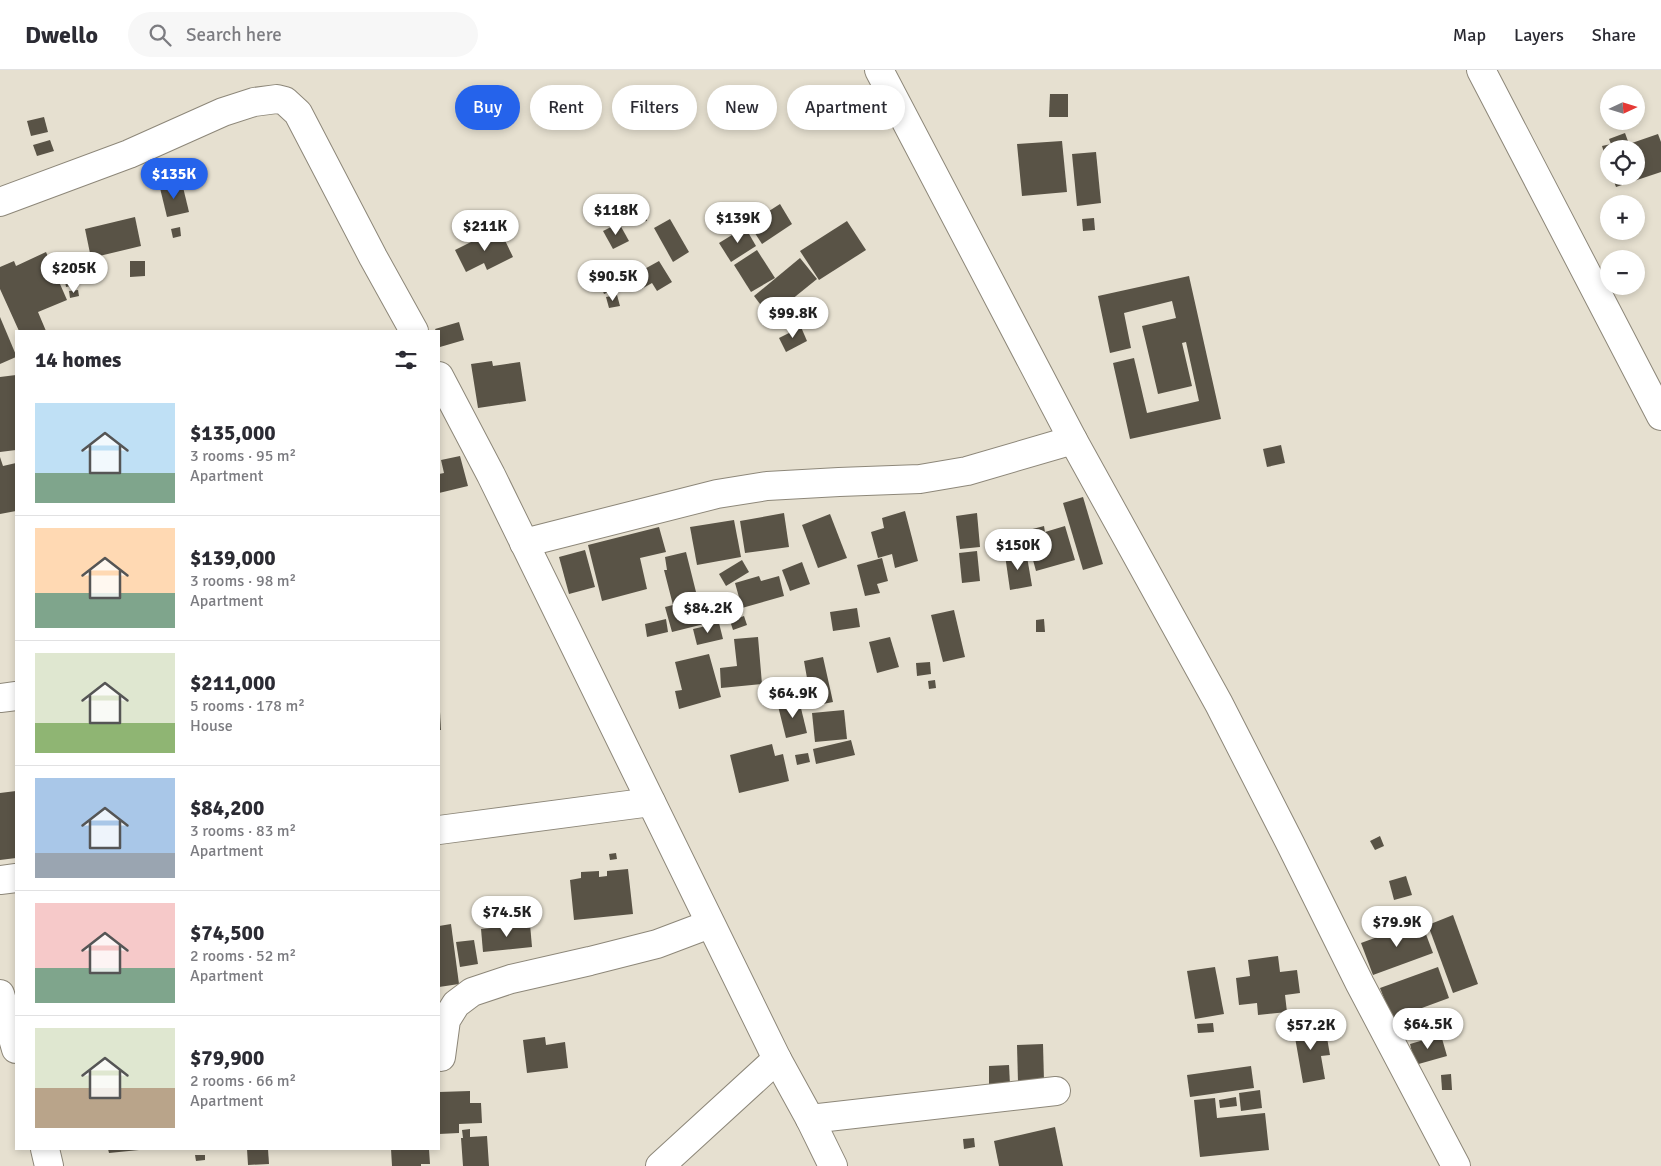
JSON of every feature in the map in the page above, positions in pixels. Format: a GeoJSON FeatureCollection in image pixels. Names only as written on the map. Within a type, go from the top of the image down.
{"type":"FeatureCollection","features":[{"type":"Feature","properties":{"kind":"street"},"geometry":{"type":"LineString","coordinates":[[879,70],[1073,440],[1219,704],[1360,984],[1456,1166]]}},
{"type":"Feature","properties":{"kind":"street"},"geometry":{"type":"LineString","coordinates":[[1481,70],[1661,416]]}},
{"type":"Feature","properties":{"kind":"street"},"geometry":{"type":"LineString","coordinates":[[0,202],[129,154],[223,112],[254,102],[276,99],[286,101],[298,113],[413,330]]}},
{"type":"Feature","properties":{"kind":"street"},"geometry":{"type":"LineString","coordinates":[[440,378],[491,476],[777,1059],[833,1166]]}},
{"type":"Feature","properties":{"kind":"street"},"geometry":{"type":"LineString","coordinates":[[524,543],[717,494],[767,486],[920,479],[967,471],[1073,440]]}},
{"type":"Feature","properties":{"kind":"street"},"geometry":{"type":"LineString","coordinates":[[0,698],[15,696]]}},
{"type":"Feature","properties":{"kind":"street"},"geometry":{"type":"LineString","coordinates":[[440,830],[651,802]]}},
{"type":"Feature","properties":{"kind":"street"},"geometry":{"type":"LineString","coordinates":[[0,880],[15,878]]}},
{"type":"Feature","properties":{"kind":"street"},"geometry":{"type":"LineString","coordinates":[[441,1057],[446,1020],[456,1004],[472,992],[510,980],[657,944],[710,924]]}},
{"type":"Feature","properties":{"kind":"street"},"geometry":{"type":"LineString","coordinates":[[0,994],[15,1046]]}},
{"type":"Feature","properties":{"kind":"street"},"geometry":{"type":"LineString","coordinates":[[660,1166],[777,1059]]}},
{"type":"Feature","properties":{"kind":"street"},"geometry":{"type":"LineString","coordinates":[[810,1119],[1056,1091]]}},
{"type":"Feature","properties":{"kind":"street"},"geometry":{"type":"LineString","coordinates":[[44,1150],[49,1166]]}},
{"type":"Feature","properties":{"kind":"building"},"geometry":{"type":"Polygon","coordinates":[[[1050,94],[1068,94],[1068,117],[1049,117],[1050,94]]]}},
{"type":"Feature","properties":{"kind":"building"},"geometry":{"type":"Polygon","coordinates":[[[44,117],[48,132],[31,136],[27,121],[44,117]]]}},
{"type":"Feature","properties":{"kind":"building"},"geometry":{"type":"Polygon","coordinates":[[[1625,133],[1628,140],[1609,140],[1625,133]]]}},
{"type":"Feature","properties":{"kind":"building"},"geometry":{"type":"Polygon","coordinates":[[[1658,134],[1661,142],[1661,172],[1645,177],[1645,140],[1641,140],[1658,134]]]}},
{"type":"Feature","properties":{"kind":"building"},"geometry":{"type":"Polygon","coordinates":[[[50,140],[54,151],[37,156],[33,145],[50,140]]]}},
{"type":"Feature","properties":{"kind":"building"},"geometry":{"type":"Polygon","coordinates":[[[1062,141],[1067,192],[1022,196],[1017,144],[1062,141]]]}},
{"type":"Feature","properties":{"kind":"building"},"geometry":{"type":"Polygon","coordinates":[[[1096,152],[1101,203],[1077,206],[1072,154],[1096,152]]]}},
{"type":"Feature","properties":{"kind":"building"},"geometry":{"type":"Polygon","coordinates":[[[182,183],[189,212],[167,217],[160,188],[182,183]]]}},
{"type":"Feature","properties":{"kind":"building"},"geometry":{"type":"Polygon","coordinates":[[[780,204],[792,224],[762,244],[749,224],[780,204]]]}},
{"type":"Feature","properties":{"kind":"building"},"geometry":{"type":"Polygon","coordinates":[[[646,206],[647,221],[627,223],[626,207],[646,206]]]}},
{"type":"Feature","properties":{"kind":"building"},"geometry":{"type":"Polygon","coordinates":[[[135,217],[141,246],[91,258],[85,229],[135,217]]]}},
{"type":"Feature","properties":{"kind":"building"},"geometry":{"type":"Polygon","coordinates":[[[1094,218],[1095,230],[1083,231],[1082,219],[1094,218]]]}},
{"type":"Feature","properties":{"kind":"building"},"geometry":{"type":"Polygon","coordinates":[[[670,219],[689,252],[673,262],[654,228],[670,219]]]}},
{"type":"Feature","properties":{"kind":"building"},"geometry":{"type":"Polygon","coordinates":[[[847,221],[866,250],[819,280],[800,251],[847,221]]]}},
{"type":"Feature","properties":{"kind":"building"},"geometry":{"type":"Polygon","coordinates":[[[619,223],[629,241],[613,249],[603,231],[619,223]]]}},
{"type":"Feature","properties":{"kind":"building"},"geometry":{"type":"Polygon","coordinates":[[[180,227],[181,236],[173,238],[171,229],[180,227]]]}},
{"type":"Feature","properties":{"kind":"building"},"geometry":{"type":"Polygon","coordinates":[[[745,227],[756,246],[731,262],[719,243],[745,227]]]}},
{"type":"Feature","properties":{"kind":"building"},"geometry":{"type":"Polygon","coordinates":[[[499,228],[513,257],[487,270],[484,263],[466,272],[455,250],[499,228]]]}},
{"type":"Feature","properties":{"kind":"building"},"geometry":{"type":"Polygon","coordinates":[[[757,250],[775,278],[751,292],[734,265],[757,250]]]}},
{"type":"Feature","properties":{"kind":"building"},"geometry":{"type":"Polygon","coordinates":[[[46,252],[67,300],[38,312],[46,330],[19,330],[0,289],[0,267],[14,261],[16,266],[46,252]]]}},
{"type":"Feature","properties":{"kind":"building"},"geometry":{"type":"Polygon","coordinates":[[[800,258],[817,279],[770,317],[754,296],[800,258]]]}},
{"type":"Feature","properties":{"kind":"building"},"geometry":{"type":"Polygon","coordinates":[[[130,261],[145,261],[145,276],[130,277],[130,261]]]}},
{"type":"Feature","properties":{"kind":"building"},"geometry":{"type":"Polygon","coordinates":[[[659,261],[672,282],[657,291],[652,283],[638,291],[630,277],[659,261]]]}},
{"type":"Feature","properties":{"kind":"building"},"geometry":{"type":"Polygon","coordinates":[[[74,274],[75,285],[66,287],[64,275],[74,274]]]}},
{"type":"Feature","properties":{"kind":"building"},"geometry":{"type":"Polygon","coordinates":[[[615,274],[621,287],[604,294],[599,281],[615,274]]]}},
{"type":"Feature","properties":{"kind":"building"},"geometry":{"type":"Polygon","coordinates":[[[1189,276],[1221,419],[1130,439],[1113,363],[1134,358],[1147,413],[1199,401],[1186,342],[1182,343],[1192,386],[1158,394],[1142,326],[1176,318],[1172,301],[1124,313],[1131,348],[1110,353],[1098,296],[1189,276]]]}},
{"type":"Feature","properties":{"kind":"building"},"geometry":{"type":"Polygon","coordinates":[[[78,290],[79,296],[70,298],[69,291],[78,290]]]}},
{"type":"Feature","properties":{"kind":"building"},"geometry":{"type":"Polygon","coordinates":[[[617,295],[620,306],[609,308],[606,297],[617,295]]]}},
{"type":"Feature","properties":{"kind":"building"},"geometry":{"type":"Polygon","coordinates":[[[0,317],[15,353],[15,357],[0,364],[0,317]]]}},
{"type":"Feature","properties":{"kind":"building"},"geometry":{"type":"Polygon","coordinates":[[[459,322],[464,340],[440,347],[440,330],[435,329],[459,322]]]}},
{"type":"Feature","properties":{"kind":"building"},"geometry":{"type":"Polygon","coordinates":[[[801,327],[807,341],[786,352],[779,338],[801,327]]]}},
{"type":"Feature","properties":{"kind":"building"},"geometry":{"type":"Polygon","coordinates":[[[492,361],[493,366],[520,362],[526,401],[478,408],[471,364],[492,361]]]}},
{"type":"Feature","properties":{"kind":"building"},"geometry":{"type":"Polygon","coordinates":[[[15,375],[15,450],[0,452],[0,377],[15,375]]]}},
{"type":"Feature","properties":{"kind":"building"},"geometry":{"type":"Polygon","coordinates":[[[1281,445],[1285,463],[1267,467],[1263,449],[1281,445]]]}},
{"type":"Feature","properties":{"kind":"building"},"geometry":{"type":"Polygon","coordinates":[[[460,456],[468,486],[440,493],[440,474],[444,473],[441,460],[460,456]]]}},
{"type":"Feature","properties":{"kind":"building"},"geometry":{"type":"Polygon","coordinates":[[[0,457],[3,466],[15,463],[15,511],[0,514],[0,457]]]}},
{"type":"Feature","properties":{"kind":"building"},"geometry":{"type":"Polygon","coordinates":[[[1083,497],[1103,564],[1083,570],[1063,503],[1083,497]]]}},
{"type":"Feature","properties":{"kind":"building"},"geometry":{"type":"Polygon","coordinates":[[[905,511],[918,561],[895,568],[892,554],[878,558],[871,532],[884,528],[882,518],[905,511]]]}},
{"type":"Feature","properties":{"kind":"building"},"geometry":{"type":"Polygon","coordinates":[[[784,513],[789,547],[745,553],[740,521],[784,513]]]}},
{"type":"Feature","properties":{"kind":"building"},"geometry":{"type":"Polygon","coordinates":[[[977,513],[980,547],[960,549],[956,516],[977,513]]]}},
{"type":"Feature","properties":{"kind":"building"},"geometry":{"type":"Polygon","coordinates":[[[830,514],[847,558],[818,568],[802,525],[830,514]]]}},
{"type":"Feature","properties":{"kind":"building"},"geometry":{"type":"Polygon","coordinates":[[[734,520],[741,557],[697,565],[690,527],[734,520]]]}},
{"type":"Feature","properties":{"kind":"building"},"geometry":{"type":"Polygon","coordinates":[[[1044,526],[1045,532],[1065,526],[1075,560],[1036,571],[1025,531],[1044,526]]]}},
{"type":"Feature","properties":{"kind":"building"},"geometry":{"type":"Polygon","coordinates":[[[659,527],[666,552],[640,558],[647,589],[602,601],[588,545],[659,527]]]}},
{"type":"Feature","properties":{"kind":"building"},"geometry":{"type":"Polygon","coordinates":[[[585,550],[595,587],[569,594],[559,557],[585,550]]]}},
{"type":"Feature","properties":{"kind":"building"},"geometry":{"type":"Polygon","coordinates":[[[977,551],[980,581],[962,583],[959,553],[977,551]]]}},
{"type":"Feature","properties":{"kind":"building"},"geometry":{"type":"Polygon","coordinates":[[[1026,551],[1032,586],[1010,590],[1005,555],[1026,551]]]}},
{"type":"Feature","properties":{"kind":"building"},"geometry":{"type":"Polygon","coordinates":[[[686,552],[704,624],[672,632],[665,607],[673,605],[664,570],[667,570],[665,557],[686,552]]]}},
{"type":"Feature","properties":{"kind":"building"},"geometry":{"type":"Polygon","coordinates":[[[882,558],[888,581],[877,584],[880,593],[865,596],[857,565],[882,558]]]}},
{"type":"Feature","properties":{"kind":"building"},"geometry":{"type":"Polygon","coordinates":[[[742,560],[749,572],[726,586],[719,574],[742,560]]]}},
{"type":"Feature","properties":{"kind":"building"},"geometry":{"type":"Polygon","coordinates":[[[802,562],[810,584],[790,591],[782,570],[802,562]]]}},
{"type":"Feature","properties":{"kind":"building"},"geometry":{"type":"Polygon","coordinates":[[[759,576],[761,581],[779,576],[784,596],[742,608],[735,583],[759,576]]]}},
{"type":"Feature","properties":{"kind":"building"},"geometry":{"type":"Polygon","coordinates":[[[857,608],[860,627],[833,631],[830,612],[857,608]]]}},
{"type":"Feature","properties":{"kind":"building"},"geometry":{"type":"Polygon","coordinates":[[[954,610],[965,657],[943,662],[931,615],[954,610]]]}},
{"type":"Feature","properties":{"kind":"building"},"geometry":{"type":"Polygon","coordinates":[[[744,616],[747,625],[733,630],[730,621],[744,616]]]}},
{"type":"Feature","properties":{"kind":"building"},"geometry":{"type":"Polygon","coordinates":[[[666,619],[668,632],[647,637],[645,624],[666,619]]]}},
{"type":"Feature","properties":{"kind":"building"},"geometry":{"type":"Polygon","coordinates":[[[1044,619],[1045,632],[1036,632],[1036,620],[1044,619]]]}},
{"type":"Feature","properties":{"kind":"building"},"geometry":{"type":"Polygon","coordinates":[[[719,623],[723,639],[697,645],[693,629],[719,623]]]}},
{"type":"Feature","properties":{"kind":"building"},"geometry":{"type":"Polygon","coordinates":[[[758,637],[762,684],[721,688],[720,668],[737,666],[734,639],[758,637]]]}},
{"type":"Feature","properties":{"kind":"building"},"geometry":{"type":"Polygon","coordinates":[[[890,637],[899,667],[877,673],[869,642],[890,637]]]}},
{"type":"Feature","properties":{"kind":"building"},"geometry":{"type":"Polygon","coordinates":[[[709,654],[721,697],[679,709],[675,691],[682,690],[675,662],[709,654]]]}},
{"type":"Feature","properties":{"kind":"building"},"geometry":{"type":"Polygon","coordinates":[[[823,657],[833,702],[813,706],[811,694],[803,696],[800,679],[807,678],[804,661],[823,657]]]}},
{"type":"Feature","properties":{"kind":"building"},"geometry":{"type":"Polygon","coordinates":[[[930,662],[931,674],[917,676],[916,663],[930,662]]]}},
{"type":"Feature","properties":{"kind":"building"},"geometry":{"type":"Polygon","coordinates":[[[935,680],[936,688],[929,689],[928,681],[935,680]]]}},
{"type":"Feature","properties":{"kind":"building"},"geometry":{"type":"Polygon","coordinates":[[[799,700],[807,733],[786,738],[778,706],[799,700]]]}},
{"type":"Feature","properties":{"kind":"building"},"geometry":{"type":"Polygon","coordinates":[[[844,710],[847,739],[815,742],[812,713],[844,710]]]}},
{"type":"Feature","properties":{"kind":"building"},"geometry":{"type":"Polygon","coordinates":[[[851,740],[855,755],[816,764],[813,749],[851,740]]]}},
{"type":"Feature","properties":{"kind":"building"},"geometry":{"type":"Polygon","coordinates":[[[772,744],[775,756],[783,754],[789,781],[739,793],[730,755],[772,744]]]}},
{"type":"Feature","properties":{"kind":"building"},"geometry":{"type":"Polygon","coordinates":[[[808,753],[810,762],[797,765],[795,755],[808,753]]]}},
{"type":"Feature","properties":{"kind":"building"},"geometry":{"type":"Polygon","coordinates":[[[15,791],[15,858],[0,860],[0,793],[15,791]]]}},
{"type":"Feature","properties":{"kind":"building"},"geometry":{"type":"Polygon","coordinates":[[[1380,836],[1384,846],[1375,850],[1370,841],[1380,836]]]}},
{"type":"Feature","properties":{"kind":"building"},"geometry":{"type":"Polygon","coordinates":[[[616,853],[617,859],[610,860],[609,854],[616,853]]]}},
{"type":"Feature","properties":{"kind":"building"},"geometry":{"type":"Polygon","coordinates":[[[628,869],[633,914],[574,920],[570,880],[581,878],[581,872],[599,871],[599,877],[607,876],[607,871],[628,869]]]}},
{"type":"Feature","properties":{"kind":"building"},"geometry":{"type":"Polygon","coordinates":[[[1406,876],[1412,895],[1394,900],[1389,881],[1406,876]]]}},
{"type":"Feature","properties":{"kind":"building"},"geometry":{"type":"Polygon","coordinates":[[[1453,915],[1478,984],[1453,993],[1428,925],[1453,915]]]}},
{"type":"Feature","properties":{"kind":"building"},"geometry":{"type":"Polygon","coordinates":[[[1421,921],[1433,953],[1373,975],[1361,943],[1421,921]]]}},
{"type":"Feature","properties":{"kind":"building"},"geometry":{"type":"Polygon","coordinates":[[[451,924],[459,984],[440,987],[440,926],[451,924]]]}},
{"type":"Feature","properties":{"kind":"building"},"geometry":{"type":"Polygon","coordinates":[[[530,924],[532,947],[483,952],[481,929],[530,924]]]}},
{"type":"Feature","properties":{"kind":"building"},"geometry":{"type":"Polygon","coordinates":[[[474,940],[478,964],[460,967],[456,942],[474,940]]]}},
{"type":"Feature","properties":{"kind":"building"},"geometry":{"type":"Polygon","coordinates":[[[1278,956],[1280,972],[1297,970],[1300,993],[1285,995],[1287,1012],[1258,1015],[1257,1003],[1239,1005],[1236,978],[1250,976],[1248,960],[1278,956]]]}},
{"type":"Feature","properties":{"kind":"building"},"geometry":{"type":"Polygon","coordinates":[[[1215,967],[1224,1014],[1195,1019],[1187,971],[1215,967]]]}},
{"type":"Feature","properties":{"kind":"building"},"geometry":{"type":"Polygon","coordinates":[[[1438,967],[1449,998],[1392,1019],[1380,988],[1438,967]]]}},
{"type":"Feature","properties":{"kind":"building"},"geometry":{"type":"Polygon","coordinates":[[[1315,1022],[1317,1033],[1326,1032],[1330,1055],[1321,1056],[1325,1079],[1303,1083],[1293,1026],[1315,1022]]]}},
{"type":"Feature","properties":{"kind":"building"},"geometry":{"type":"Polygon","coordinates":[[[1213,1023],[1214,1032],[1198,1033],[1197,1024],[1213,1023]]]}},
{"type":"Feature","properties":{"kind":"building"},"geometry":{"type":"Polygon","coordinates":[[[1441,1035],[1447,1056],[1415,1065],[1410,1044],[1441,1035]]]}},
{"type":"Feature","properties":{"kind":"building"},"geometry":{"type":"Polygon","coordinates":[[[545,1037],[546,1045],[565,1042],[568,1068],[527,1073],[523,1040],[545,1037]]]}},
{"type":"Feature","properties":{"kind":"building"},"geometry":{"type":"Polygon","coordinates":[[[1043,1044],[1044,1081],[1018,1082],[1017,1045],[1043,1044]]]}},
{"type":"Feature","properties":{"kind":"building"},"geometry":{"type":"Polygon","coordinates":[[[1009,1065],[1010,1085],[989,1085],[989,1066],[1009,1065]]]}},
{"type":"Feature","properties":{"kind":"building"},"geometry":{"type":"Polygon","coordinates":[[[1251,1066],[1254,1088],[1190,1097],[1187,1075],[1251,1066]]]}},
{"type":"Feature","properties":{"kind":"building"},"geometry":{"type":"Polygon","coordinates":[[[1451,1074],[1452,1090],[1442,1090],[1441,1075],[1451,1074]]]}},
{"type":"Feature","properties":{"kind":"building"},"geometry":{"type":"Polygon","coordinates":[[[1260,1090],[1262,1108],[1241,1111],[1239,1093],[1260,1090]]]}},
{"type":"Feature","properties":{"kind":"building"},"geometry":{"type":"Polygon","coordinates":[[[470,1091],[470,1103],[481,1103],[482,1123],[459,1124],[459,1133],[440,1134],[440,1092],[470,1091]]]}},
{"type":"Feature","properties":{"kind":"building"},"geometry":{"type":"Polygon","coordinates":[[[1236,1097],[1237,1106],[1220,1108],[1219,1100],[1236,1097]]]}},
{"type":"Feature","properties":{"kind":"building"},"geometry":{"type":"Polygon","coordinates":[[[1215,1098],[1217,1118],[1265,1113],[1269,1150],[1200,1157],[1194,1100],[1215,1098]]]}},
{"type":"Feature","properties":{"kind":"building"},"geometry":{"type":"Polygon","coordinates":[[[1055,1127],[1063,1166],[999,1166],[994,1141],[1055,1127]]]}},
{"type":"Feature","properties":{"kind":"building"},"geometry":{"type":"Polygon","coordinates":[[[470,1129],[470,1137],[487,1136],[489,1166],[463,1166],[462,1130],[470,1129]]]}},
{"type":"Feature","properties":{"kind":"building"},"geometry":{"type":"Polygon","coordinates":[[[974,1138],[975,1147],[964,1149],[963,1139],[974,1138]]]}},
{"type":"Feature","properties":{"kind":"building"},"geometry":{"type":"Polygon","coordinates":[[[108,1150],[139,1150],[109,1153],[108,1150]]]}},
{"type":"Feature","properties":{"kind":"building"},"geometry":{"type":"Polygon","coordinates":[[[247,1150],[268,1150],[269,1164],[248,1165],[247,1150]]]}},
{"type":"Feature","properties":{"kind":"building"},"geometry":{"type":"Polygon","coordinates":[[[391,1150],[429,1150],[430,1164],[421,1164],[421,1166],[392,1166],[391,1150]]]}},
{"type":"Feature","properties":{"kind":"building"},"geometry":{"type":"Polygon","coordinates":[[[195,1155],[205,1155],[205,1160],[196,1161],[195,1155]]]}}]}
